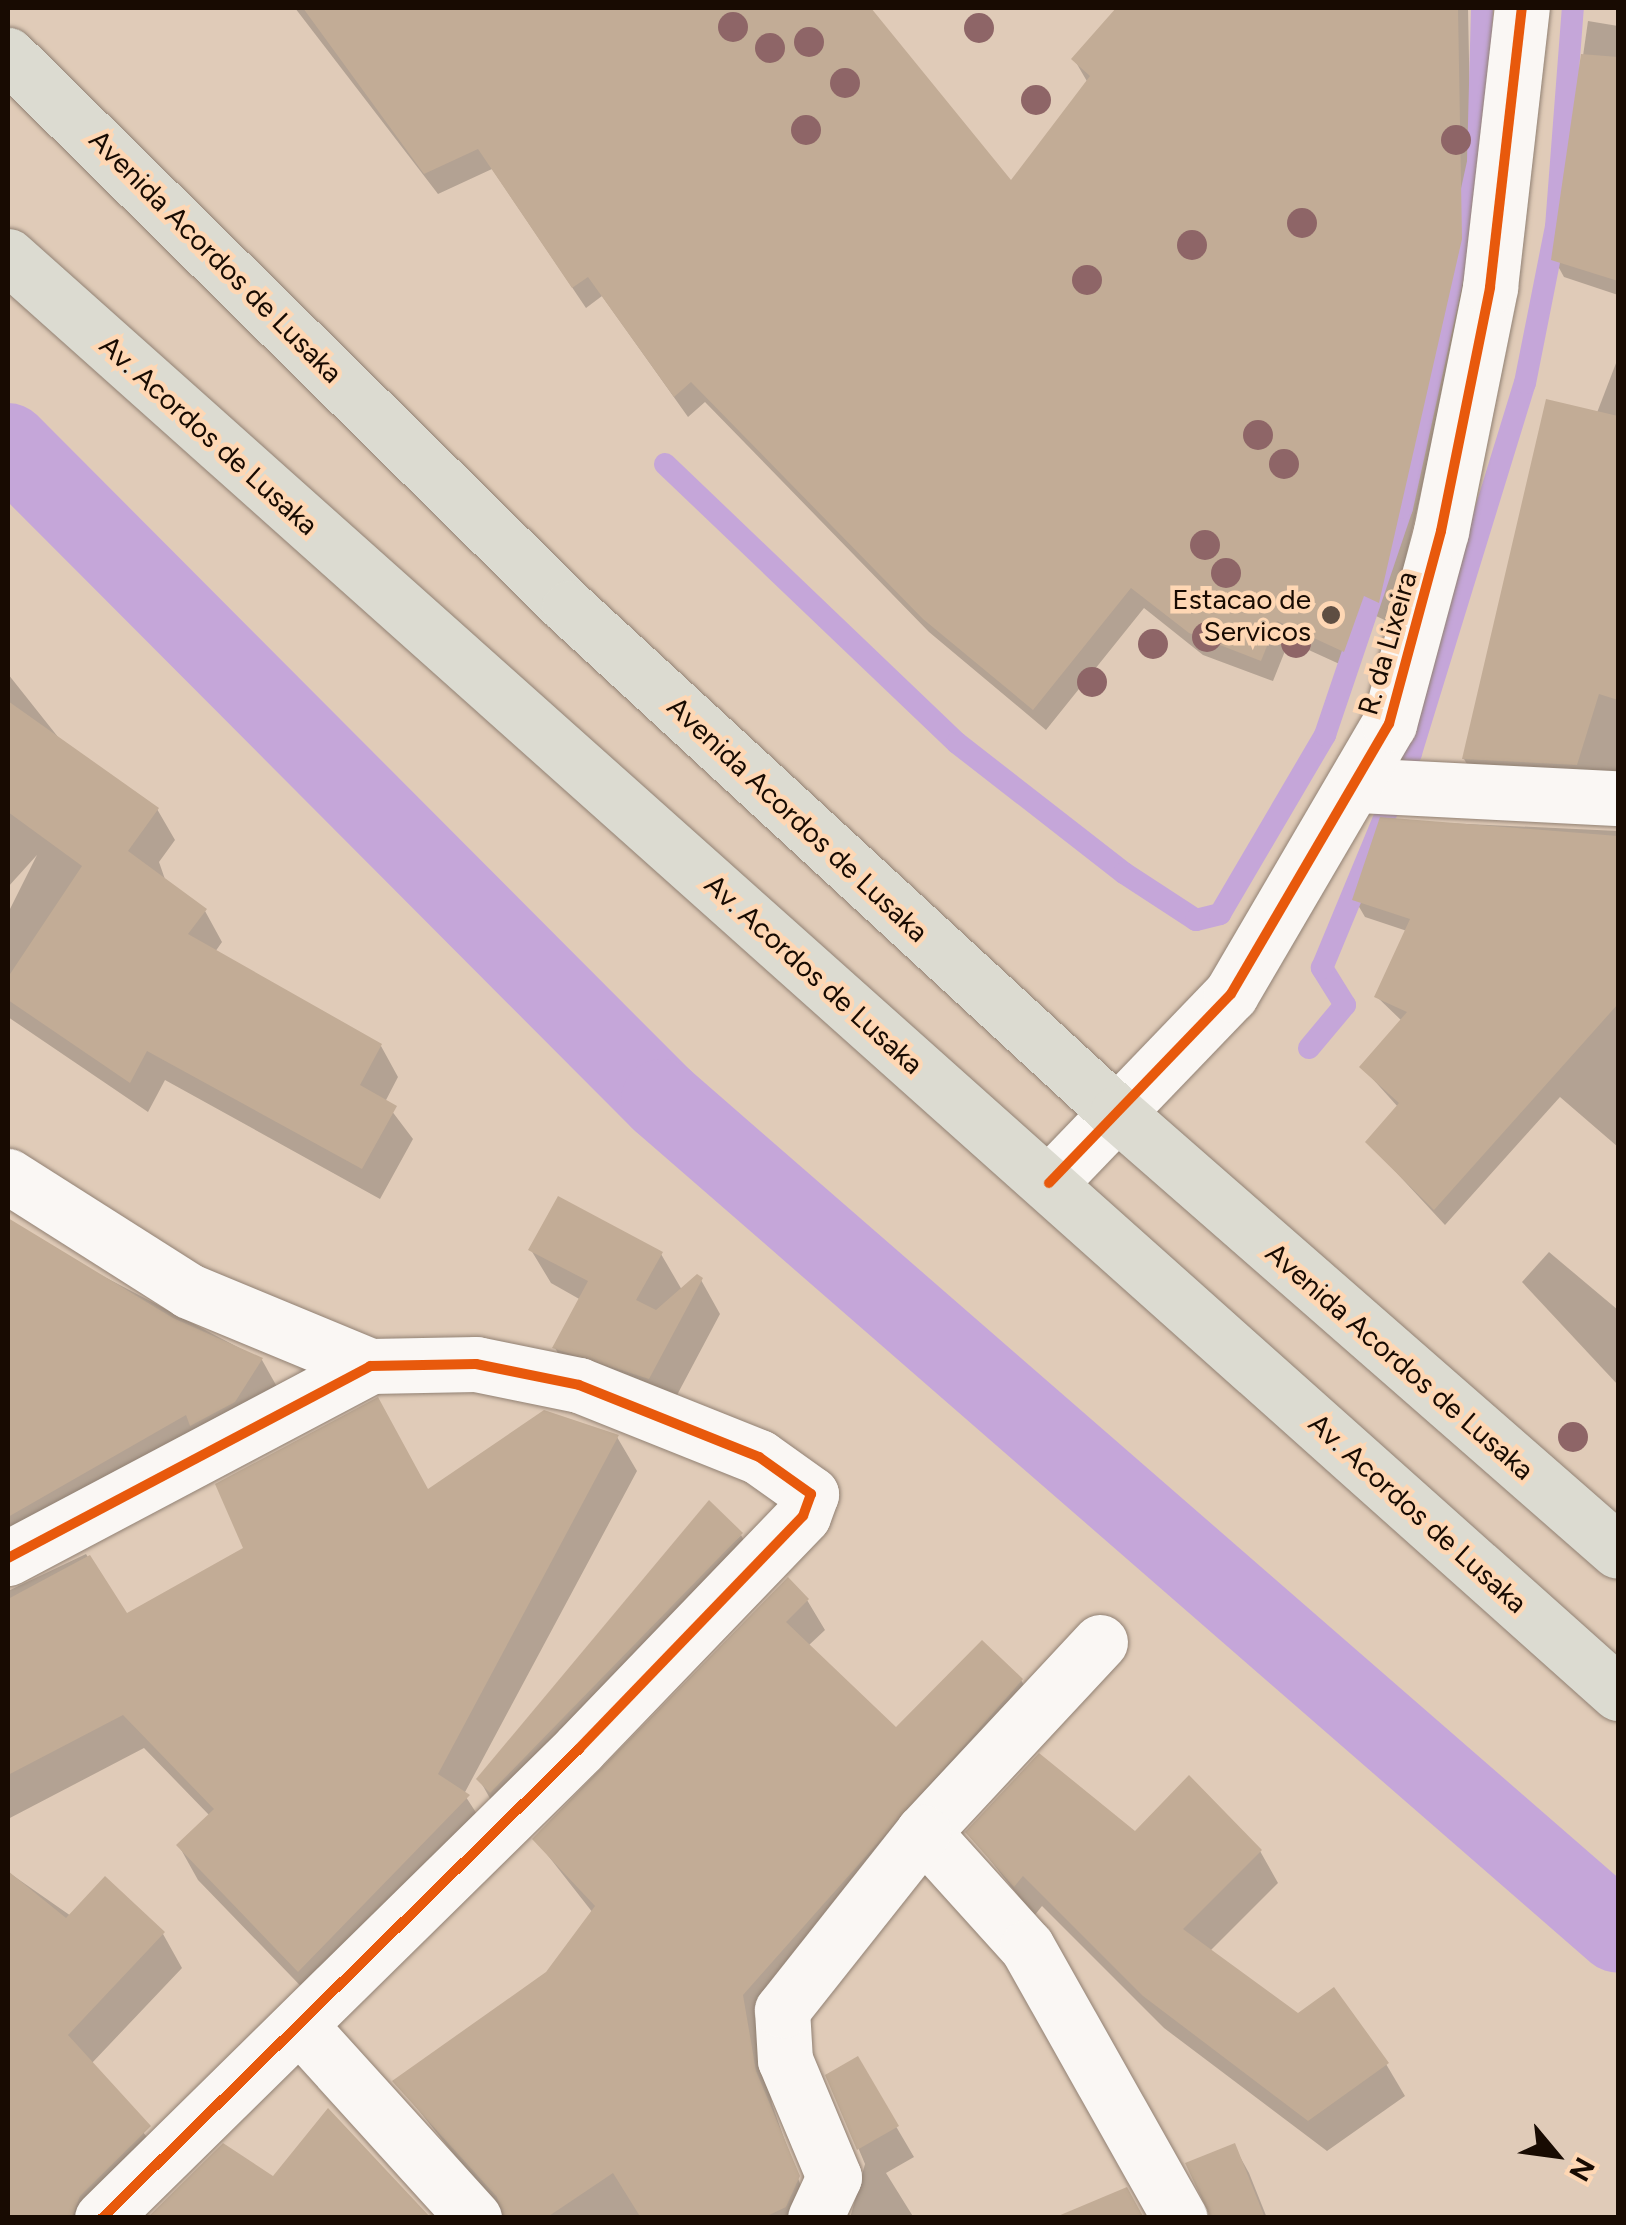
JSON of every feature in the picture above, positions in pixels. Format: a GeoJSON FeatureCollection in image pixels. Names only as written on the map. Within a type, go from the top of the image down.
{"type":"FeatureCollection","features":[{"type":"Feature","properties":{"kind":"main road","name":"Avenida Acordos de Lusaka"},"geometry":{"type":"LineString","coordinates":[[8,55],[569,608],[1117,1113],[1618,1551]]}},
{"type":"Feature","properties":{"kind":"main road","name":"Av. Acordos de Lusaka"},"geometry":{"type":"LineString","coordinates":[[8,256],[1618,1693]]}},
{"type":"Feature","properties":{"kind":"street","name":"R. da Lixeira"},"geometry":{"type":"LineString","coordinates":[[1049,1183],[1230,994],[1357,785],[1389,724],[1441,531],[1490,288],[1522,8]]}},
{"type":"Feature","properties":{"kind":"street"},"geometry":{"type":"LineString","coordinates":[[1357,785],[1618,798]]}},
{"type":"Feature","properties":{"kind":"street"},"geometry":{"type":"LineString","coordinates":[[8,1176],[189,1291],[370,1366],[476,1364],[579,1385],[795,1474],[810,1506],[300,2026],[102,2218]]}},
{"type":"Feature","properties":{"kind":"street"},"geometry":{"type":"LineString","coordinates":[[8,1558],[370,1366]]}},
{"type":"Feature","properties":{"kind":"street"},"geometry":{"type":"LineString","coordinates":[[815,2218],[834,2177],[785,2060],[782,2010],[923,1832],[1100,1642]]}},
{"type":"Feature","properties":{"kind":"street"},"geometry":{"type":"LineString","coordinates":[[923,1832],[1027,1947],[1180,2218]]}},
{"type":"Feature","properties":{"kind":"street"},"geometry":{"type":"LineString","coordinates":[[300,2026],[474,2218]]}},
{"type":"Feature","properties":{"kind":"building"},"geometry":{"type":"Polygon","coordinates":[[[303,8],[871,8],[1011,180],[1090,76],[1071,59],[1116,8],[1458,8],[1462,239],[1379,603],[1364,596],[1344,652],[1277,621],[1261,661],[1189,633],[1131,588],[1033,710],[923,619],[691,382],[674,397],[588,277],[572,288],[478,149],[424,174],[303,8]]]}},
{"type":"Feature","properties":{"kind":"building"},"geometry":{"type":"Polygon","coordinates":[[[1581,54],[1618,57],[1618,281],[1551,260],[1581,54]]]}},
{"type":"Feature","properties":{"kind":"building"},"geometry":{"type":"Polygon","coordinates":[[[1546,399],[1618,416],[1618,700],[1599,694],[1577,765],[1462,759],[1546,399]]]}},
{"type":"Feature","properties":{"kind":"building"},"geometry":{"type":"Polygon","coordinates":[[[8,701],[159,808],[128,851],[207,909],[188,934],[382,1044],[360,1085],[397,1106],[362,1169],[147,1051],[130,1083],[8,1000],[8,977],[82,866],[8,812],[8,701]]]}},
{"type":"Feature","properties":{"kind":"building"},"geometry":{"type":"Polygon","coordinates":[[[1380,817],[1618,836],[1618,1004],[1434,1210],[1365,1142],[1399,1103],[1359,1067],[1407,1012],[1374,997],[1410,919],[1352,900],[1380,817]]]}},
{"type":"Feature","properties":{"kind":"building"},"geometry":{"type":"Polygon","coordinates":[[[558,1196],[663,1252],[636,1300],[656,1310],[697,1274],[703,1278],[649,1379],[552,1348],[588,1281],[528,1250],[558,1196]]]}},
{"type":"Feature","properties":{"kind":"building"},"geometry":{"type":"Polygon","coordinates":[[[8,1218],[173,1318],[263,1358],[235,1402],[190,1426],[186,1415],[8,1517],[8,1218]]]}},
{"type":"Feature","properties":{"kind":"building"},"geometry":{"type":"Polygon","coordinates":[[[378,1397],[428,1489],[544,1410],[619,1435],[438,1774],[470,1795],[298,1972],[176,1845],[214,1809],[123,1715],[8,1775],[8,1599],[90,1555],[127,1613],[243,1548],[215,1484],[378,1397]]]}},
{"type":"Feature","properties":{"kind":"building"},"geometry":{"type":"Polygon","coordinates":[[[709,1500],[743,1533],[490,1793],[476,1779],[709,1500]]]}},
{"type":"Feature","properties":{"kind":"building"},"geometry":{"type":"Polygon","coordinates":[[[788,1577],[809,1599],[786,1622],[896,1727],[982,1640],[1023,1679],[743,1995],[756,2071],[800,2176],[786,2207],[763,2218],[641,2218],[613,2173],[546,2218],[504,2218],[497,2197],[392,2081],[546,1972],[595,1906],[532,1839],[788,1577]]]}},
{"type":"Feature","properties":{"kind":"building"},"geometry":{"type":"Polygon","coordinates":[[[1039,1753],[1135,1831],[1189,1775],[1262,1850],[1183,1929],[1298,2013],[1334,1987],[1389,2063],[1308,2121],[1143,1996],[1023,1876],[1014,1887],[965,1832],[1039,1753]]]}},
{"type":"Feature","properties":{"kind":"building"},"geometry":{"type":"Polygon","coordinates":[[[8,1871],[66,1918],[105,1876],[165,1932],[68,2035],[151,2126],[80,2196],[72,2218],[8,2218],[8,1871]]]}},
{"type":"Feature","properties":{"kind":"building"},"geometry":{"type":"Polygon","coordinates":[[[858,2056],[899,2126],[857,2150],[825,2075],[858,2056]]]}},
{"type":"Feature","properties":{"kind":"building"},"geometry":{"type":"Polygon","coordinates":[[[328,2108],[431,2218],[147,2218],[223,2143],[273,2176],[328,2108]]]}},
{"type":"Feature","properties":{"kind":"building"},"geometry":{"type":"Polygon","coordinates":[[[1235,2143],[1265,2218],[1211,2218],[1185,2163],[1235,2143]]]}},
{"type":"Feature","properties":{"kind":"building"},"geometry":{"type":"Polygon","coordinates":[[[1127,2187],[1144,2218],[1058,2218],[1058,2216],[1127,2187]]]}},
{"type":"Feature","properties":{"kind":"waterway"},"geometry":{"type":"LineString","coordinates":[[665,464],[957,743],[1124,873],[1196,920],[1220,914],[1325,735],[1402,508],[1478,161],[1482,8]]}},
{"type":"Feature","properties":{"kind":"waterway"},"geometry":{"type":"LineString","coordinates":[[1309,1048],[1345,1005],[1322,968],[1411,753],[1525,383],[1556,227],[1573,8]]}},
{"type":"Feature","properties":{"kind":"waterway"},"geometry":{"type":"LineString","coordinates":[[8,444],[662,1100],[1618,1932]]}},
{"type":"Feature","properties":{"kind":"cycle path"},"geometry":{"type":"LineString","coordinates":[[1049,1183],[1231,994],[1389,724],[1441,531],[1490,287],[1522,8]]}},
{"type":"Feature","properties":{"kind":"cycle path"},"geometry":{"type":"LineString","coordinates":[[8,1558],[370,1366],[476,1364],[579,1385],[759,1457],[811,1494],[803,1516],[579,1749],[102,2218]]}},
{"type":"Feature","properties":{"kind":"place","name":"Estacao de Servicos"},"geometry":{"type":"Point","coordinates":[1331,615]}}]}
